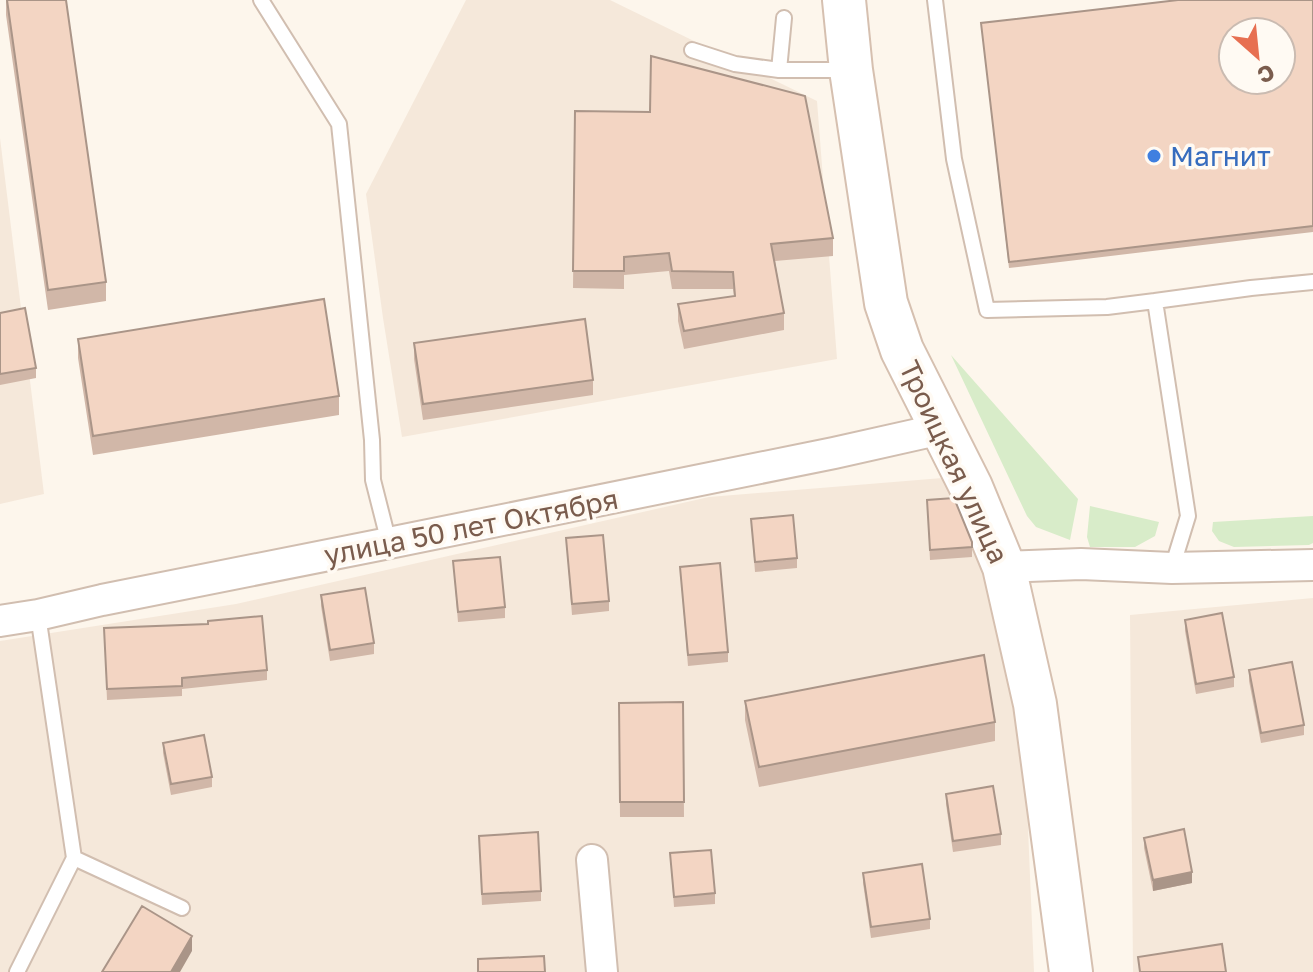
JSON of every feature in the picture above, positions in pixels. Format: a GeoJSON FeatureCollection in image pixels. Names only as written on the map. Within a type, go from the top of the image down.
{"type":"FeatureCollection","features":[{"type":"Feature","properties":{"kind":"main road","name":"Троицкая улица"},"geometry":{"type":"LineString","coordinates":[[844,0],[851,70],[886,303],[902,350],[971,487],[1004,567],[1035,704],[1071,972]]}},
{"type":"Feature","properties":{"kind":"street","name":"улица 50 лет Октября"},"geometry":{"type":"LineString","coordinates":[[0,621],[941,429]]}},
{"type":"Feature","properties":{"kind":"street"},"geometry":{"type":"LineString","coordinates":[[1004,567],[1081,564],[1172,568],[1313,565]]}},
{"type":"Feature","properties":{"kind":"street"},"geometry":{"type":"LineString","coordinates":[[592,860],[602,972]]}},
{"type":"Feature","properties":{"kind":"lane"},"geometry":{"type":"LineString","coordinates":[[261,0],[339,124],[372,440],[373,480],[389,543]]}},
{"type":"Feature","properties":{"kind":"lane"},"geometry":{"type":"LineString","coordinates":[[935,0],[954,159],[987,310],[1107,307],[1313,282]]}},
{"type":"Feature","properties":{"kind":"lane"},"geometry":{"type":"LineString","coordinates":[[779,70],[784,18]]}},
{"type":"Feature","properties":{"kind":"lane"},"geometry":{"type":"LineString","coordinates":[[692,50],[735,64],[779,70],[851,70]]}},
{"type":"Feature","properties":{"kind":"lane"},"geometry":{"type":"LineString","coordinates":[[1155,301],[1188,516],[1172,568]]}},
{"type":"Feature","properties":{"kind":"lane"},"geometry":{"type":"LineString","coordinates":[[17,972],[74,858],[38,615]]}},
{"type":"Feature","properties":{"kind":"lane"},"geometry":{"type":"LineString","coordinates":[[74,858],[182,908]]}},
{"type":"Feature","properties":{"kind":"shaded area"},"geometry":{"type":"Polygon","coordinates":[[[466,0],[610,0],[817,101],[837,359],[402,437],[366,194],[466,0]]]}},
{"type":"Feature","properties":{"kind":"shaded area"},"geometry":{"type":"Polygon","coordinates":[[[0,138],[44,494],[0,504],[0,138]]]}},
{"type":"Feature","properties":{"kind":"shaded area"},"geometry":{"type":"Polygon","coordinates":[[[967,476],[1021,659],[1034,972],[0,972],[0,641],[236,604],[709,497],[967,476]]]}},
{"type":"Feature","properties":{"kind":"shaded area"},"geometry":{"type":"Polygon","coordinates":[[[1313,598],[1313,972],[1133,972],[1130,615],[1313,598]]]}},
{"type":"Feature","properties":{"kind":"green space"},"geometry":{"type":"Polygon","coordinates":[[[951,355],[1078,499],[1070,540],[1036,527],[1027,516],[951,355]]]}},
{"type":"Feature","properties":{"kind":"green space"},"geometry":{"type":"Polygon","coordinates":[[[1090,506],[1159,522],[1155,536],[1135,547],[1090,547],[1087,537],[1090,506]]]}},
{"type":"Feature","properties":{"kind":"green space"},"geometry":{"type":"Polygon","coordinates":[[[1313,516],[1313,543],[1309,545],[1234,547],[1219,541],[1212,531],[1213,522],[1313,516]]]}},
{"type":"Feature","properties":{"kind":"building"},"geometry":{"type":"Polygon","coordinates":[[[7,0],[66,0],[106,282],[48,290],[7,0]]]}},
{"type":"Feature","properties":{"kind":"building","name":"Магнит"},"geometry":{"type":"Polygon","coordinates":[[[1178,0],[1313,0],[1313,226],[1009,262],[981,23],[1178,0]]]}},
{"type":"Feature","properties":{"kind":"building"},"geometry":{"type":"Polygon","coordinates":[[[651,56],[805,96],[833,238],[771,244],[784,313],[684,331],[678,304],[735,296],[733,272],[672,271],[669,253],[624,257],[624,271],[573,271],[575,111],[650,112],[651,56]]]}},
{"type":"Feature","properties":{"kind":"building"},"geometry":{"type":"Polygon","coordinates":[[[324,299],[339,396],[93,436],[78,339],[324,299]]]}},
{"type":"Feature","properties":{"kind":"building"},"geometry":{"type":"Polygon","coordinates":[[[25,308],[36,368],[0,374],[0,313],[25,308]]]}},
{"type":"Feature","properties":{"kind":"building"},"geometry":{"type":"Polygon","coordinates":[[[585,319],[593,380],[423,404],[414,343],[585,319]]]}},
{"type":"Feature","properties":{"kind":"building"},"geometry":{"type":"Polygon","coordinates":[[[954,498],[972,547],[930,550],[927,500],[954,498]]]}},
{"type":"Feature","properties":{"kind":"building"},"geometry":{"type":"Polygon","coordinates":[[[793,515],[797,558],[755,562],[751,519],[793,515]]]}},
{"type":"Feature","properties":{"kind":"building"},"geometry":{"type":"Polygon","coordinates":[[[603,535],[609,601],[572,604],[566,538],[603,535]]]}},
{"type":"Feature","properties":{"kind":"building"},"geometry":{"type":"Polygon","coordinates":[[[500,557],[505,607],[458,612],[453,561],[500,557]]]}},
{"type":"Feature","properties":{"kind":"building"},"geometry":{"type":"Polygon","coordinates":[[[720,563],[728,652],[688,655],[680,567],[720,563]]]}},
{"type":"Feature","properties":{"kind":"building"},"geometry":{"type":"Polygon","coordinates":[[[365,588],[374,643],[330,650],[321,595],[365,588]]]}},
{"type":"Feature","properties":{"kind":"building"},"geometry":{"type":"Polygon","coordinates":[[[1222,613],[1234,677],[1196,684],[1185,620],[1222,613]]]}},
{"type":"Feature","properties":{"kind":"building"},"geometry":{"type":"Polygon","coordinates":[[[262,616],[267,670],[182,678],[182,686],[107,689],[104,628],[208,624],[208,621],[262,616]]]}},
{"type":"Feature","properties":{"kind":"building"},"geometry":{"type":"Polygon","coordinates":[[[984,655],[995,722],[759,767],[745,701],[984,655]]]}},
{"type":"Feature","properties":{"kind":"building"},"geometry":{"type":"Polygon","coordinates":[[[1292,662],[1304,725],[1261,733],[1249,670],[1292,662]]]}},
{"type":"Feature","properties":{"kind":"building"},"geometry":{"type":"Polygon","coordinates":[[[683,702],[684,802],[620,802],[619,703],[683,702]]]}},
{"type":"Feature","properties":{"kind":"building"},"geometry":{"type":"Polygon","coordinates":[[[204,735],[212,777],[171,784],[163,743],[204,735]]]}},
{"type":"Feature","properties":{"kind":"building"},"geometry":{"type":"Polygon","coordinates":[[[993,786],[1001,834],[953,841],[946,794],[993,786]]]}},
{"type":"Feature","properties":{"kind":"building"},"geometry":{"type":"Polygon","coordinates":[[[1184,829],[1192,872],[1153,880],[1144,838],[1184,829]]]}},
{"type":"Feature","properties":{"kind":"building"},"geometry":{"type":"Polygon","coordinates":[[[538,832],[541,891],[482,894],[479,836],[538,832]]]}},
{"type":"Feature","properties":{"kind":"building"},"geometry":{"type":"Polygon","coordinates":[[[711,850],[715,893],[674,897],[670,853],[711,850]]]}},
{"type":"Feature","properties":{"kind":"building"},"geometry":{"type":"Polygon","coordinates":[[[922,864],[930,919],[871,927],[863,873],[922,864]]]}},
{"type":"Feature","properties":{"kind":"building"},"geometry":{"type":"Polygon","coordinates":[[[142,906],[192,936],[171,972],[102,972],[142,906]]]}},
{"type":"Feature","properties":{"kind":"building"},"geometry":{"type":"Polygon","coordinates":[[[1222,944],[1226,972],[1140,972],[1138,957],[1222,944]]]}},
{"type":"Feature","properties":{"kind":"building"},"geometry":{"type":"Polygon","coordinates":[[[544,956],[545,972],[478,972],[478,959],[544,956]]]}},
{"type":"Feature","properties":{"kind":"place","name":"Магнит"},"geometry":{"type":"Point","coordinates":[1154,156]}}]}
